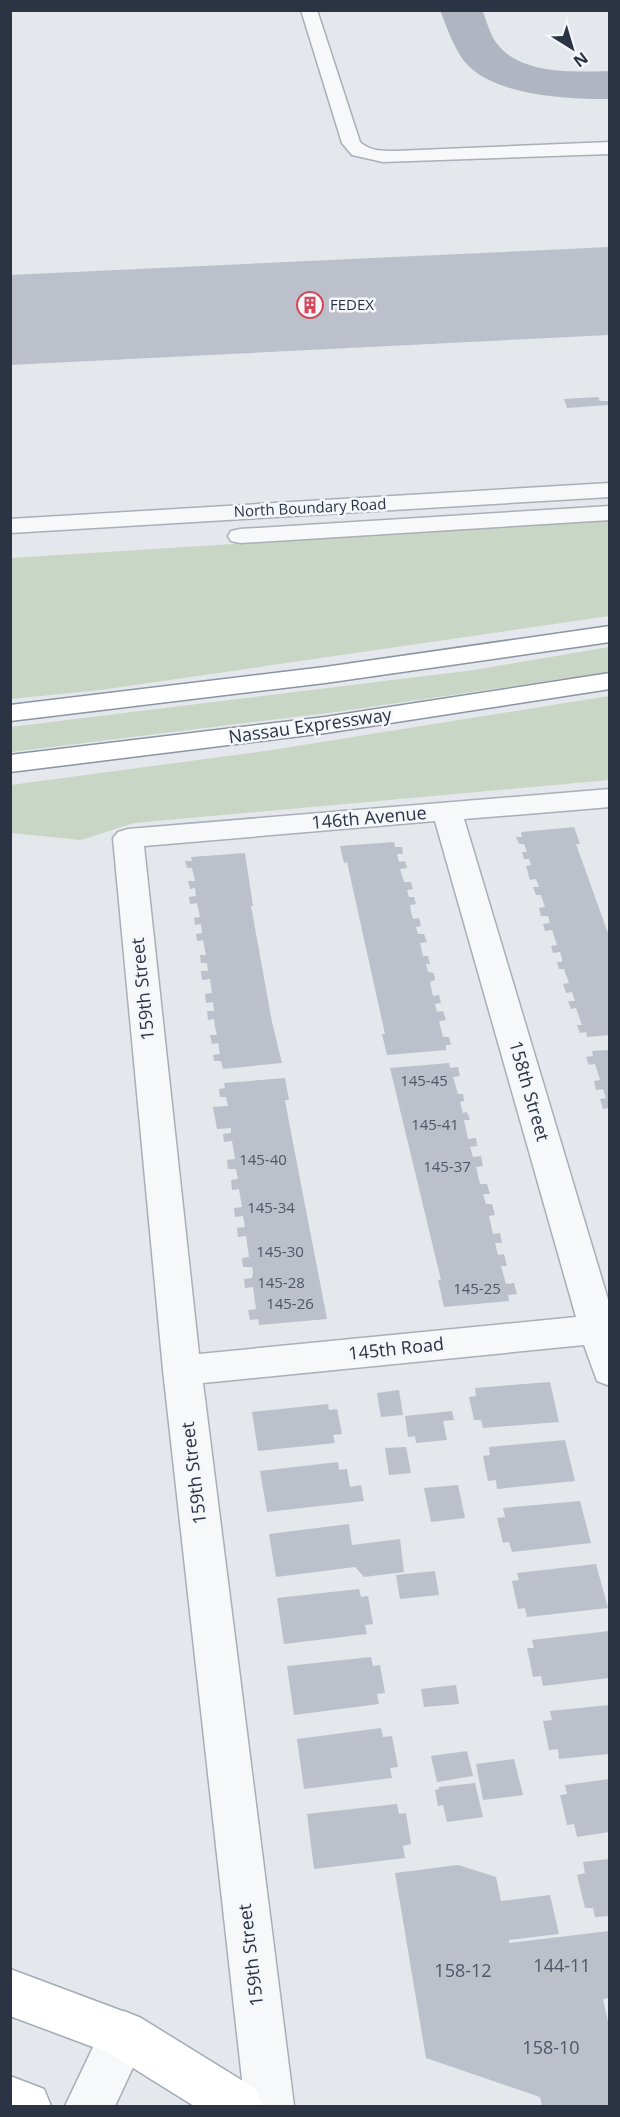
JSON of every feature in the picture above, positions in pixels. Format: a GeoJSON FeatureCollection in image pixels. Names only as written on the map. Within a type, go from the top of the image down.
{"type":"FeatureCollection","features":[{"type":"Feature","properties":{"kind":"main road"},"geometry":{"type":"LineString","coordinates":[[10,712],[291,680],[609,634]]}},
{"type":"Feature","properties":{"kind":"main road","name":"Nassau Expressway"},"geometry":{"type":"LineString","coordinates":[[10,764],[325,725],[609,681]]}},
{"type":"Feature","properties":{"kind":"main road"},"geometry":{"type":"LineString","coordinates":[[10,1992],[123,2035],[239,2106]]}},
{"type":"Feature","properties":{"kind":"main road"},"geometry":{"type":"LineString","coordinates":[[10,2100],[27,2106]]}},
{"type":"Feature","properties":{"kind":"street"},"geometry":{"type":"LineString","coordinates":[[309,10],[351,143],[359,151],[395,158],[609,148]]}},
{"type":"Feature","properties":{"kind":"street","name":"North Boundary Road"},"geometry":{"type":"LineString","coordinates":[[10,526],[609,490]]}},
{"type":"Feature","properties":{"kind":"street","name":"North Boundary Road"},"geometry":{"type":"LineString","coordinates":[[222,537],[609,513]]}},
{"type":"Feature","properties":{"kind":"street"},"geometry":{"type":"LineString","coordinates":[[10,549],[76,545]]}},
{"type":"Feature","properties":{"kind":"street","name":"146th Avenue"},"geometry":{"type":"LineString","coordinates":[[128,838],[609,798]]}},
{"type":"Feature","properties":{"kind":"street","name":"158th Street"},"geometry":{"type":"LineString","coordinates":[[447,812],[604,1328],[609,1371]]}},
{"type":"Feature","properties":{"kind":"street","name":"159th Street"},"geometry":{"type":"LineString","coordinates":[[128,838],[182,1370],[269,2106]]}},
{"type":"Feature","properties":{"kind":"street","name":"145th Road"},"geometry":{"type":"LineString","coordinates":[[182,1370],[604,1328]]}},
{"type":"Feature","properties":{"kind":"street"},"geometry":{"type":"LineString","coordinates":[[89,2106],[123,2035]]}},
{"type":"Feature","properties":{"kind":"green space"},"geometry":{"type":"Polygon","coordinates":[[[609,520],[609,616],[101,690],[11,699],[11,558],[609,520]]]}},
{"type":"Feature","properties":{"kind":"green space"},"geometry":{"type":"Polygon","coordinates":[[[609,647],[609,672],[336,712],[11,752],[11,727],[474,670],[609,647]]]}},
{"type":"Feature","properties":{"kind":"green space"},"geometry":{"type":"Polygon","coordinates":[[[609,696],[609,780],[134,823],[81,840],[11,833],[11,785],[272,750],[609,696]]]}},
{"type":"Feature","properties":{"kind":"building","name":"FEDEX"},"geometry":{"type":"Polygon","coordinates":[[[609,247],[609,335],[10,365],[10,275],[609,247]]]}},
{"type":"Feature","properties":{"kind":"building"},"geometry":{"type":"Polygon","coordinates":[[[598,397],[600,401],[609,401],[609,405],[567,408],[564,399],[598,397]]]}},
{"type":"Feature","properties":{"kind":"building"},"geometry":{"type":"Polygon","coordinates":[[[574,827],[580,844],[576,844],[609,936],[609,1035],[587,1037],[586,1032],[580,1033],[577,1025],[582,1025],[576,1008],[571,1009],[568,1001],[575,1001],[572,992],[566,993],[563,984],[569,983],[564,969],[559,969],[557,962],[562,962],[560,952],[553,953],[551,946],[557,945],[552,930],[545,931],[543,924],[550,923],[548,916],[541,916],[539,908],[545,907],[541,895],[536,895],[533,887],[539,887],[536,879],[530,880],[526,866],[531,865],[529,859],[524,859],[522,852],[527,852],[524,844],[519,844],[516,837],[522,837],[521,832],[574,827]]]}},
{"type":"Feature","properties":{"kind":"building"},"geometry":{"type":"Polygon","coordinates":[[[394,842],[395,847],[402,847],[403,854],[397,854],[399,862],[405,861],[407,868],[400,869],[404,882],[411,882],[413,889],[407,890],[409,897],[414,897],[416,904],[410,905],[413,919],[419,918],[421,926],[416,927],[418,934],[424,934],[427,942],[420,943],[423,956],[428,956],[430,964],[426,964],[428,972],[434,973],[435,980],[430,982],[433,996],[439,995],[441,1003],[435,1004],[437,1012],[443,1011],[446,1020],[439,1021],[443,1037],[449,1037],[451,1045],[446,1045],[446,1050],[387,1055],[382,1034],[385,1034],[347,862],[344,863],[340,846],[394,842]]]}},
{"type":"Feature","properties":{"kind":"building"},"geometry":{"type":"Polygon","coordinates":[[[245,853],[253,906],[251,906],[272,1022],[282,1063],[223,1069],[221,1061],[214,1061],[213,1055],[220,1054],[218,1043],[212,1044],[210,1035],[217,1035],[214,1019],[208,1020],[207,1011],[214,1011],[213,1002],[206,1003],[205,994],[212,993],[210,979],[202,980],[201,971],[208,971],[207,963],[201,963],[200,955],[206,955],[203,940],[197,941],[196,934],[202,933],[201,924],[195,925],[194,918],[200,917],[197,903],[190,904],[189,897],[196,896],[195,888],[190,889],[188,881],[195,881],[192,868],[187,868],[185,861],[192,861],[191,857],[245,853]]]}},
{"type":"Feature","properties":{"kind":"building"},"geometry":{"type":"Polygon","coordinates":[[[609,1050],[609,1108],[603,1109],[600,1099],[606,1098],[603,1089],[596,1090],[594,1081],[600,1080],[595,1064],[589,1065],[586,1057],[593,1056],[592,1051],[609,1050]]]}},
{"type":"Feature","properties":{"kind":"building"},"geometry":{"type":"Polygon","coordinates":[[[449,1063],[450,1068],[458,1067],[460,1076],[453,1077],[458,1094],[463,1094],[464,1101],[460,1102],[463,1113],[467,1112],[470,1120],[464,1120],[468,1139],[476,1138],[477,1146],[470,1147],[473,1157],[481,1156],[483,1166],[476,1167],[480,1184],[487,1184],[490,1194],[483,1194],[486,1204],[492,1204],[495,1215],[489,1216],[493,1234],[500,1233],[502,1243],[495,1243],[498,1255],[504,1254],[507,1266],[501,1266],[506,1284],[514,1283],[517,1294],[508,1295],[509,1301],[444,1307],[438,1280],[441,1280],[390,1068],[449,1063]]]}},
{"type":"Feature","properties":{"kind":"building"},"geometry":{"type":"Polygon","coordinates":[[[285,1078],[289,1100],[285,1100],[327,1319],[259,1325],[258,1319],[250,1320],[248,1310],[256,1309],[253,1287],[245,1288],[244,1279],[252,1278],[253,1272],[252,1267],[243,1267],[242,1258],[249,1257],[246,1236],[238,1237],[237,1228],[245,1227],[243,1216],[235,1217],[234,1208],[242,1207],[239,1189],[232,1190],[231,1180],[238,1179],[236,1169],[228,1169],[227,1160],[235,1159],[232,1141],[224,1142],[223,1134],[231,1133],[231,1128],[217,1129],[213,1107],[228,1106],[226,1097],[220,1097],[219,1089],[225,1088],[224,1083],[285,1078]]]}},
{"type":"Feature","properties":{"kind":"building"},"geometry":{"type":"Polygon","coordinates":[[[550,1382],[559,1422],[483,1428],[481,1420],[474,1420],[469,1397],[476,1396],[475,1388],[550,1382]]]}},
{"type":"Feature","properties":{"kind":"building"},"geometry":{"type":"Polygon","coordinates":[[[399,1390],[403,1415],[381,1417],[377,1393],[399,1390]]]}},
{"type":"Feature","properties":{"kind":"building"},"geometry":{"type":"Polygon","coordinates":[[[328,1404],[329,1410],[337,1409],[342,1434],[333,1435],[335,1443],[258,1451],[252,1412],[328,1404]]]}},
{"type":"Feature","properties":{"kind":"building"},"geometry":{"type":"Polygon","coordinates":[[[452,1411],[454,1420],[443,1421],[447,1440],[416,1443],[415,1436],[408,1437],[405,1416],[452,1411]]]}},
{"type":"Feature","properties":{"kind":"building"},"geometry":{"type":"Polygon","coordinates":[[[565,1440],[575,1481],[497,1489],[496,1480],[488,1481],[483,1456],[490,1455],[489,1447],[565,1440]]]}},
{"type":"Feature","properties":{"kind":"building"},"geometry":{"type":"Polygon","coordinates":[[[406,1447],[411,1473],[389,1475],[385,1448],[406,1447]]]}},
{"type":"Feature","properties":{"kind":"building"},"geometry":{"type":"Polygon","coordinates":[[[338,1462],[339,1470],[347,1469],[350,1487],[361,1485],[364,1501],[267,1512],[260,1471],[338,1462]]]}},
{"type":"Feature","properties":{"kind":"building"},"geometry":{"type":"Polygon","coordinates":[[[458,1485],[465,1518],[431,1522],[424,1488],[458,1485]]]}},
{"type":"Feature","properties":{"kind":"building"},"geometry":{"type":"Polygon","coordinates":[[[580,1501],[591,1543],[512,1552],[509,1542],[503,1543],[497,1518],[505,1517],[503,1508],[580,1501]]]}},
{"type":"Feature","properties":{"kind":"building"},"geometry":{"type":"Polygon","coordinates":[[[349,1524],[352,1545],[400,1539],[404,1572],[364,1577],[355,1567],[276,1577],[269,1534],[349,1524]]]}},
{"type":"Feature","properties":{"kind":"building"},"geometry":{"type":"Polygon","coordinates":[[[596,1564],[608,1608],[527,1617],[525,1608],[518,1609],[512,1581],[519,1580],[517,1573],[596,1564]]]}},
{"type":"Feature","properties":{"kind":"building"},"geometry":{"type":"Polygon","coordinates":[[[435,1571],[439,1595],[400,1599],[396,1575],[435,1571]]]}},
{"type":"Feature","properties":{"kind":"building"},"geometry":{"type":"Polygon","coordinates":[[[359,1589],[361,1597],[368,1596],[373,1624],[365,1625],[367,1634],[284,1644],[277,1598],[359,1589]]]}},
{"type":"Feature","properties":{"kind":"building"},"geometry":{"type":"Polygon","coordinates":[[[609,1631],[609,1678],[543,1686],[541,1676],[533,1677],[527,1648],[534,1648],[532,1640],[609,1631]]]}},
{"type":"Feature","properties":{"kind":"building"},"geometry":{"type":"Polygon","coordinates":[[[371,1657],[373,1666],[380,1665],[385,1693],[377,1694],[379,1704],[294,1715],[287,1666],[371,1657]]]}},
{"type":"Feature","properties":{"kind":"building"},"geometry":{"type":"Polygon","coordinates":[[[456,1685],[459,1704],[424,1707],[421,1689],[456,1685]]]}},
{"type":"Feature","properties":{"kind":"building"},"geometry":{"type":"Polygon","coordinates":[[[609,1705],[609,1754],[559,1759],[558,1749],[549,1750],[543,1721],[552,1720],[550,1711],[609,1705]]]}},
{"type":"Feature","properties":{"kind":"building"},"geometry":{"type":"Polygon","coordinates":[[[381,1728],[383,1737],[392,1736],[398,1767],[390,1768],[392,1778],[304,1789],[297,1739],[381,1728]]]}},
{"type":"Feature","properties":{"kind":"building"},"geometry":{"type":"Polygon","coordinates":[[[467,1751],[473,1776],[437,1782],[431,1756],[467,1751]]]}},
{"type":"Feature","properties":{"kind":"building"},"geometry":{"type":"Polygon","coordinates":[[[514,1759],[523,1795],[483,1800],[476,1764],[514,1759]]]}},
{"type":"Feature","properties":{"kind":"building"},"geometry":{"type":"Polygon","coordinates":[[[609,1779],[609,1832],[577,1837],[574,1824],[567,1825],[560,1795],[567,1794],[565,1785],[609,1779]]]}},
{"type":"Feature","properties":{"kind":"building"},"geometry":{"type":"Polygon","coordinates":[[[475,1783],[483,1817],[447,1822],[443,1805],[438,1806],[435,1790],[439,1787],[475,1783]]]}},
{"type":"Feature","properties":{"kind":"building"},"geometry":{"type":"Polygon","coordinates":[[[397,1804],[399,1814],[406,1813],[411,1844],[403,1846],[405,1858],[314,1869],[307,1814],[397,1804]]]}},
{"type":"Feature","properties":{"kind":"building"},"geometry":{"type":"Polygon","coordinates":[[[609,1859],[609,1916],[595,1917],[593,1908],[585,1908],[577,1875],[585,1873],[583,1862],[609,1859]]]}},
{"type":"Feature","properties":{"kind":"building"},"geometry":{"type":"Polygon","coordinates":[[[458,1865],[496,1877],[501,1901],[550,1895],[559,1934],[509,1940],[509,1943],[609,1931],[609,1998],[603,1999],[609,2026],[609,2106],[542,2106],[540,2097],[426,2058],[395,1873],[458,1865]]]}},
{"type":"Feature","properties":{"kind":"taxiway"},"geometry":{"type":"LineString","coordinates":[[461,10],[472,38],[481,53],[506,71],[541,81],[578,85],[610,85]]}},
{"type":"Feature","properties":{"kind":"place","name":"FEDEX"},"geometry":{"type":"Point","coordinates":[310,305]}}]}
